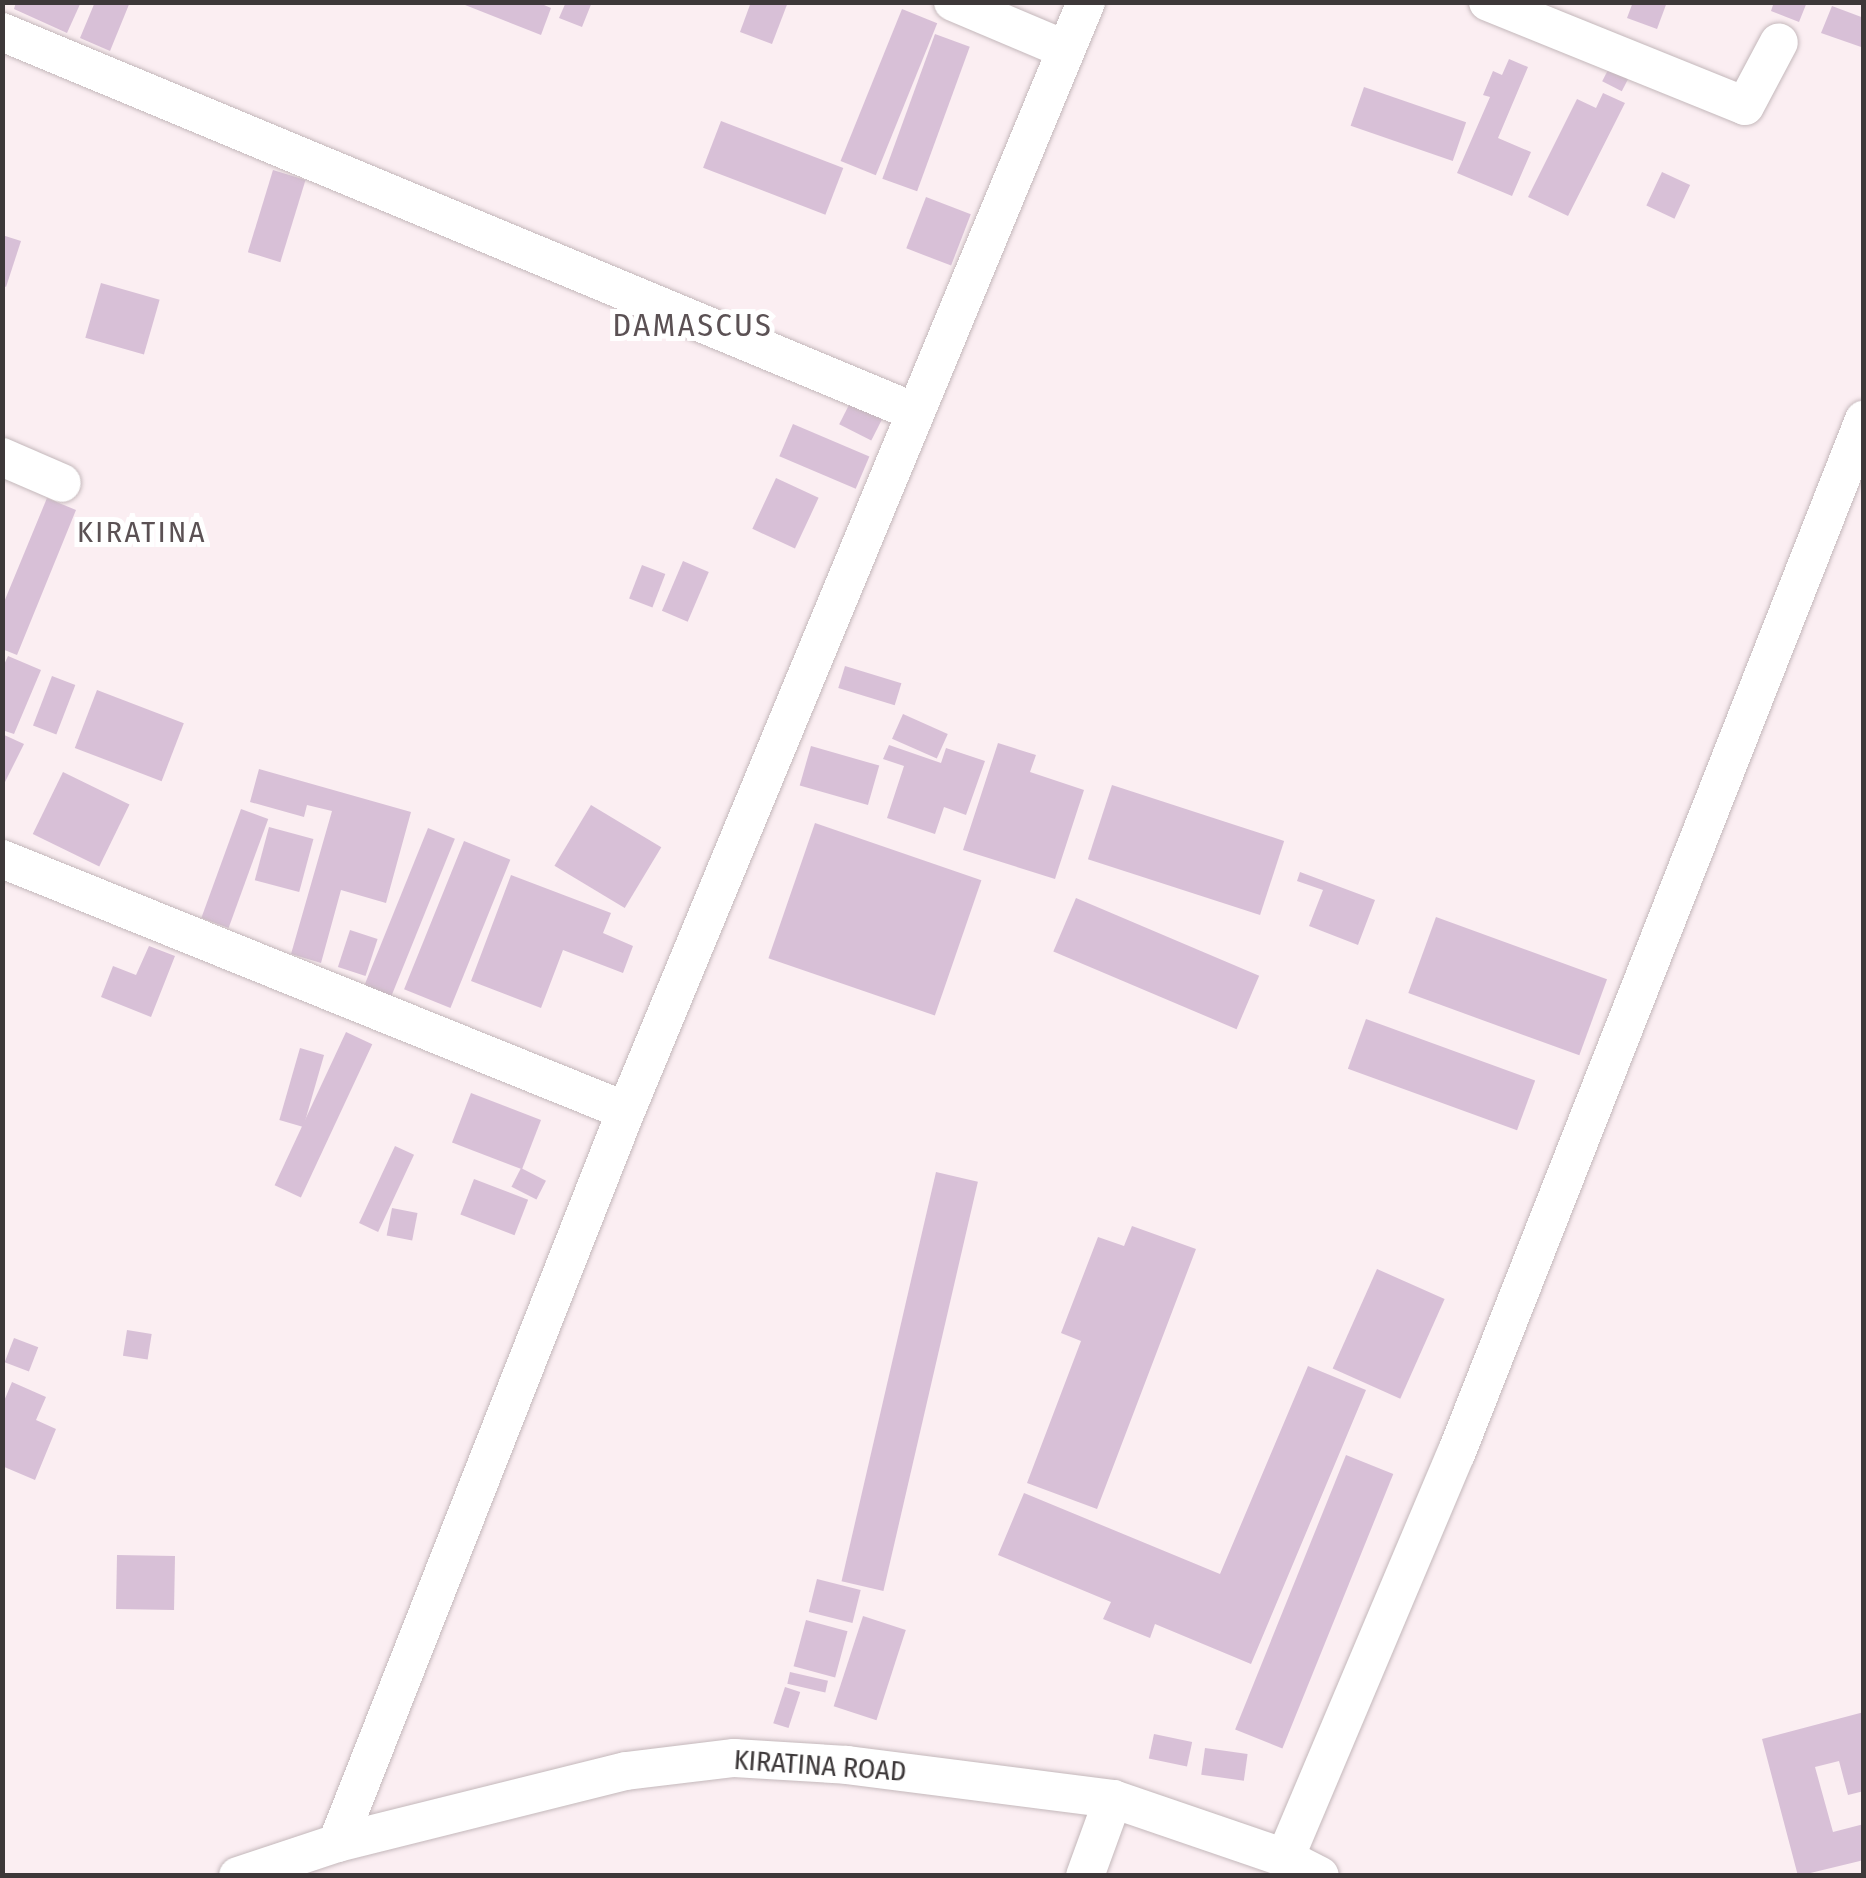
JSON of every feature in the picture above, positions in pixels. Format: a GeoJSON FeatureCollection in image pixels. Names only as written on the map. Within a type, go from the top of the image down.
{"type":"FeatureCollection","features":[{"type":"Feature","properties":{"kind":"street"},"geometry":{"type":"LineString","coordinates":[[953,2],[1064,50]]}},
{"type":"Feature","properties":{"kind":"street"},"geometry":{"type":"LineString","coordinates":[[338,1843],[626,1112],[1086,2]]}},
{"type":"Feature","properties":{"kind":"street"},"geometry":{"type":"LineString","coordinates":[[1488,2],[1745,106],[1779,42]]}},
{"type":"Feature","properties":{"kind":"street"},"geometry":{"type":"LineString","coordinates":[[2,32],[914,412]]}},
{"type":"Feature","properties":{"kind":"street"},"geometry":{"type":"LineString","coordinates":[[1284,1858],[1485,1382],[1864,420]]}},
{"type":"Feature","properties":{"kind":"street"},"geometry":{"type":"LineString","coordinates":[[2,457],[62,483]]}},
{"type":"Feature","properties":{"kind":"street"},"geometry":{"type":"LineString","coordinates":[[2,859],[626,1112]]}},
{"type":"Feature","properties":{"kind":"street","name":"KIRATINA ROAD"},"geometry":{"type":"LineString","coordinates":[[238,1876],[338,1843],[626,1771],[734,1758],[847,1765],[1112,1800],[1284,1858],[1320,1876]]}},
{"type":"Feature","properties":{"kind":"street"},"geometry":{"type":"LineString","coordinates":[[1085,1876],[1112,1800]]}},
{"type":"Feature","properties":{"kind":"building"},"geometry":{"type":"Polygon","coordinates":[[[16,2],[81,2],[67,33],[14,9],[16,2]]]}},
{"type":"Feature","properties":{"kind":"building"},"geometry":{"type":"Polygon","coordinates":[[[95,2],[130,2],[110,51],[80,38],[95,2]]]}},
{"type":"Feature","properties":{"kind":"building"},"geometry":{"type":"Polygon","coordinates":[[[537,2],[551,8],[541,35],[460,3],[537,2]]]}},
{"type":"Feature","properties":{"kind":"building"},"geometry":{"type":"Polygon","coordinates":[[[566,2],[592,2],[582,27],[559,18],[566,2]]]}},
{"type":"Feature","properties":{"kind":"building"},"geometry":{"type":"Polygon","coordinates":[[[751,2],[788,2],[772,44],[740,32],[751,2]]]}},
{"type":"Feature","properties":{"kind":"building"},"geometry":{"type":"Polygon","coordinates":[[[1633,2],[1667,2],[1657,29],[1627,18],[1633,2]]]}},
{"type":"Feature","properties":{"kind":"building"},"geometry":{"type":"Polygon","coordinates":[[[1774,2],[1807,2],[1799,22],[1771,11],[1774,2]]]}},
{"type":"Feature","properties":{"kind":"building"},"geometry":{"type":"Polygon","coordinates":[[[1832,6],[1864,18],[1864,48],[1821,33],[1832,6]]]}},
{"type":"Feature","properties":{"kind":"building"},"geometry":{"type":"Polygon","coordinates":[[[902,9],[937,23],[876,175],[841,161],[902,9]]]}},
{"type":"Feature","properties":{"kind":"building"},"geometry":{"type":"Polygon","coordinates":[[[935,34],[970,47],[917,191],[882,179],[935,34]]]}},
{"type":"Feature","properties":{"kind":"building"},"geometry":{"type":"Polygon","coordinates":[[[1509,59],[1528,67],[1498,138],[1531,152],[1512,196],[1457,173],[1490,97],[1483,95],[1493,71],[1502,75],[1509,59]]]}},
{"type":"Feature","properties":{"kind":"building"},"geometry":{"type":"Polygon","coordinates":[[[1609,68],[1629,78],[1622,91],[1602,81],[1609,68]]]}},
{"type":"Feature","properties":{"kind":"building"},"geometry":{"type":"Polygon","coordinates":[[[1364,87],[1466,122],[1453,161],[1351,126],[1364,87]]]}},
{"type":"Feature","properties":{"kind":"building"},"geometry":{"type":"Polygon","coordinates":[[[1603,93],[1625,103],[1568,216],[1528,197],[1577,99],[1596,108],[1603,93]]]}},
{"type":"Feature","properties":{"kind":"building"},"geometry":{"type":"Polygon","coordinates":[[[721,121],[843,168],[825,215],[703,168],[721,121]]]}},
{"type":"Feature","properties":{"kind":"building"},"geometry":{"type":"Polygon","coordinates":[[[273,170],[306,180],[280,262],[248,252],[273,170]]]}},
{"type":"Feature","properties":{"kind":"building"},"geometry":{"type":"Polygon","coordinates":[[[1662,172],[1690,185],[1674,219],[1646,206],[1662,172]]]}},
{"type":"Feature","properties":{"kind":"building"},"geometry":{"type":"Polygon","coordinates":[[[926,197],[971,214],[951,266],[906,248],[926,197]]]}},
{"type":"Feature","properties":{"kind":"building"},"geometry":{"type":"Polygon","coordinates":[[[2,235],[21,241],[6,287],[2,285],[2,235]]]}},
{"type":"Feature","properties":{"kind":"building"},"geometry":{"type":"Polygon","coordinates":[[[101,283],[160,300],[144,355],[85,338],[101,283]]]}},
{"type":"Feature","properties":{"kind":"building"},"geometry":{"type":"Polygon","coordinates":[[[851,401],[883,417],[871,441],[839,424],[851,401]]]}},
{"type":"Feature","properties":{"kind":"building"},"geometry":{"type":"Polygon","coordinates":[[[793,424],[869,456],[856,489],[779,456],[793,424]]]}},
{"type":"Feature","properties":{"kind":"building"},"geometry":{"type":"Polygon","coordinates":[[[776,478],[819,498],[795,549],[752,529],[776,478]]]}},
{"type":"Feature","properties":{"kind":"building"},"geometry":{"type":"Polygon","coordinates":[[[47,498],[76,510],[17,655],[2,649],[2,607],[47,498]]]}},
{"type":"Feature","properties":{"kind":"building"},"geometry":{"type":"Polygon","coordinates":[[[683,561],[709,572],[688,622],[662,611],[683,561]]]}},
{"type":"Feature","properties":{"kind":"building"},"geometry":{"type":"Polygon","coordinates":[[[642,565],[665,574],[652,608],[629,599],[642,565]]]}},
{"type":"Feature","properties":{"kind":"building"},"geometry":{"type":"Polygon","coordinates":[[[8,656],[41,670],[14,734],[2,730],[2,669],[8,656]]]}},
{"type":"Feature","properties":{"kind":"building"},"geometry":{"type":"Polygon","coordinates":[[[845,666],[901,683],[895,705],[838,688],[845,666]]]}},
{"type":"Feature","properties":{"kind":"building"},"geometry":{"type":"Polygon","coordinates":[[[52,676],[75,685],[56,734],[33,725],[52,676]]]}},
{"type":"Feature","properties":{"kind":"building"},"geometry":{"type":"Polygon","coordinates":[[[97,690],[184,723],[162,781],[75,748],[97,690]]]}},
{"type":"Feature","properties":{"kind":"building"},"geometry":{"type":"Polygon","coordinates":[[[903,714],[948,734],[937,759],[892,739],[903,714]]]}},
{"type":"Feature","properties":{"kind":"building"},"geometry":{"type":"Polygon","coordinates":[[[2,734],[24,744],[2,788],[2,734]]]}},
{"type":"Feature","properties":{"kind":"building"},"geometry":{"type":"Polygon","coordinates":[[[998,743],[1036,755],[1030,772],[1084,790],[1055,879],[963,850],[998,743]]]}},
{"type":"Feature","properties":{"kind":"building"},"geometry":{"type":"Polygon","coordinates":[[[889,745],[941,763],[946,748],[985,761],[966,815],[944,807],[935,834],[887,818],[904,766],[883,759],[889,745]]]}},
{"type":"Feature","properties":{"kind":"building"},"geometry":{"type":"Polygon","coordinates":[[[811,746],[879,766],[868,805],[800,785],[811,746]]]}},
{"type":"Feature","properties":{"kind":"building"},"geometry":{"type":"Polygon","coordinates":[[[259,769],[411,812],[386,903],[341,890],[321,963],[291,954],[332,811],[307,805],[304,817],[250,802],[259,769]]]}},
{"type":"Feature","properties":{"kind":"building"},"geometry":{"type":"Polygon","coordinates":[[[63,772],[130,804],[99,866],[33,834],[63,772]]]}},
{"type":"Feature","properties":{"kind":"building"},"geometry":{"type":"Polygon","coordinates":[[[1112,785],[1284,841],[1260,915],[1088,859],[1112,785]]]}},
{"type":"Feature","properties":{"kind":"building"},"geometry":{"type":"Polygon","coordinates":[[[591,805],[661,847],[625,908],[554,866],[591,805]]]}},
{"type":"Feature","properties":{"kind":"building"},"geometry":{"type":"Polygon","coordinates":[[[241,809],[268,819],[229,928],[201,918],[241,809]]]}},
{"type":"Feature","properties":{"kind":"building"},"geometry":{"type":"Polygon","coordinates":[[[815,823],[981,880],[935,1016],[768,958],[815,823]]]}},
{"type":"Feature","properties":{"kind":"building"},"geometry":{"type":"Polygon","coordinates":[[[269,827],[313,839],[299,892],[255,880],[269,827]]]}},
{"type":"Feature","properties":{"kind":"building"},"geometry":{"type":"Polygon","coordinates":[[[428,828],[455,839],[391,996],[364,986],[428,828]]]}},
{"type":"Feature","properties":{"kind":"building"},"geometry":{"type":"Polygon","coordinates":[[[464,841],[510,860],[450,1008],[404,989],[464,841]]]}},
{"type":"Feature","properties":{"kind":"building"},"geometry":{"type":"Polygon","coordinates":[[[1300,872],[1375,900],[1358,945],[1309,926],[1323,890],[1297,881],[1300,872]]]}},
{"type":"Feature","properties":{"kind":"building"},"geometry":{"type":"Polygon","coordinates":[[[511,875],[611,913],[603,933],[633,946],[623,973],[563,950],[541,1008],[471,981],[511,875]]]}},
{"type":"Feature","properties":{"kind":"building"},"geometry":{"type":"Polygon","coordinates":[[[1076,898],[1259,976],[1237,1029],[1053,951],[1076,898]]]}},
{"type":"Feature","properties":{"kind":"building"},"geometry":{"type":"Polygon","coordinates":[[[1436,917],[1607,979],[1579,1055],[1408,993],[1436,917]]]}},
{"type":"Feature","properties":{"kind":"building"},"geometry":{"type":"Polygon","coordinates":[[[350,930],[378,939],[366,976],[338,967],[350,930]]]}},
{"type":"Feature","properties":{"kind":"building"},"geometry":{"type":"Polygon","coordinates":[[[149,946],[175,956],[151,1017],[101,997],[113,966],[136,975],[149,946]]]}},
{"type":"Feature","properties":{"kind":"building"},"geometry":{"type":"Polygon","coordinates":[[[1366,1019],[1535,1081],[1517,1130],[1348,1069],[1366,1019]]]}},
{"type":"Feature","properties":{"kind":"building"},"geometry":{"type":"Polygon","coordinates":[[[346,1032],[372,1044],[301,1197],[275,1185],[346,1032]]]}},
{"type":"Feature","properties":{"kind":"building"},"geometry":{"type":"Polygon","coordinates":[[[300,1048],[324,1055],[303,1127],[279,1120],[300,1048]]]}},
{"type":"Feature","properties":{"kind":"building"},"geometry":{"type":"Polygon","coordinates":[[[471,1093],[541,1120],[522,1169],[452,1142],[471,1093]]]}},
{"type":"Feature","properties":{"kind":"building"},"geometry":{"type":"Polygon","coordinates":[[[395,1146],[414,1155],[378,1232],[359,1223],[395,1146]]]}},
{"type":"Feature","properties":{"kind":"building"},"geometry":{"type":"Polygon","coordinates":[[[521,1168],[546,1181],[536,1199],[511,1187],[521,1168]]]}},
{"type":"Feature","properties":{"kind":"building"},"geometry":{"type":"Polygon","coordinates":[[[936,1172],[978,1182],[883,1591],[842,1581],[936,1172]]]}},
{"type":"Feature","properties":{"kind":"building"},"geometry":{"type":"Polygon","coordinates":[[[474,1179],[528,1200],[515,1235],[460,1214],[474,1179]]]}},
{"type":"Feature","properties":{"kind":"building"},"geometry":{"type":"Polygon","coordinates":[[[392,1208],[418,1213],[412,1240],[387,1235],[392,1208]]]}},
{"type":"Feature","properties":{"kind":"building"},"geometry":{"type":"Polygon","coordinates":[[[1132,1226],[1196,1249],[1097,1509],[1027,1483],[1081,1341],[1061,1333],[1098,1237],[1124,1246],[1132,1226]]]}},
{"type":"Feature","properties":{"kind":"building"},"geometry":{"type":"Polygon","coordinates":[[[1377,1269],[1445,1299],[1400,1399],[1333,1369],[1377,1269]]]}},
{"type":"Feature","properties":{"kind":"building"},"geometry":{"type":"Polygon","coordinates":[[[127,1330],[152,1334],[148,1360],[123,1356],[127,1330]]]}},
{"type":"Feature","properties":{"kind":"building"},"geometry":{"type":"Polygon","coordinates":[[[14,1338],[38,1347],[29,1372],[5,1362],[14,1338]]]}},
{"type":"Feature","properties":{"kind":"building"},"geometry":{"type":"Polygon","coordinates":[[[1308,1366],[1366,1390],[1251,1664],[1155,1624],[1150,1638],[1103,1619],[1111,1602],[998,1555],[1024,1493],[1220,1574],[1308,1366]]]}},
{"type":"Feature","properties":{"kind":"building"},"geometry":{"type":"Polygon","coordinates":[[[12,1382],[46,1397],[36,1420],[56,1429],[35,1480],[2,1466],[2,1406],[12,1382]]]}},
{"type":"Feature","properties":{"kind":"building"},"geometry":{"type":"Polygon","coordinates":[[[1346,1455],[1393,1474],[1282,1749],[1235,1729],[1346,1455]]]}},
{"type":"Feature","properties":{"kind":"building"},"geometry":{"type":"Polygon","coordinates":[[[117,1555],[175,1556],[174,1610],[116,1609],[117,1555]]]}},
{"type":"Feature","properties":{"kind":"building"},"geometry":{"type":"Polygon","coordinates":[[[817,1579],[861,1590],[852,1623],[809,1612],[817,1579]]]}},
{"type":"Feature","properties":{"kind":"building"},"geometry":{"type":"Polygon","coordinates":[[[863,1616],[906,1630],[876,1720],[834,1706],[863,1616]]]}},
{"type":"Feature","properties":{"kind":"building"},"geometry":{"type":"Polygon","coordinates":[[[806,1620],[848,1631],[835,1677],[794,1666],[806,1620]]]}},
{"type":"Feature","properties":{"kind":"building"},"geometry":{"type":"Polygon","coordinates":[[[790,1672],[828,1681],[825,1692],[787,1684],[790,1672]]]}},
{"type":"Feature","properties":{"kind":"building"},"geometry":{"type":"Polygon","coordinates":[[[785,1687],[800,1692],[788,1728],[773,1723],[785,1687]]]}},
{"type":"Feature","properties":{"kind":"building"},"geometry":{"type":"Polygon","coordinates":[[[1864,1712],[1864,1791],[1848,1795],[1839,1761],[1815,1767],[1833,1832],[1864,1824],[1864,1860],[1798,1876],[1762,1739],[1864,1712]]]}},
{"type":"Feature","properties":{"kind":"building"},"geometry":{"type":"Polygon","coordinates":[[[1154,1734],[1192,1742],[1187,1767],[1149,1758],[1154,1734]]]}},
{"type":"Feature","properties":{"kind":"building"},"geometry":{"type":"Polygon","coordinates":[[[1205,1748],[1248,1754],[1244,1781],[1201,1775],[1205,1748]]]}},
{"type":"Feature","properties":{"kind":"district","name":"DAMASCUS"},"geometry":{"type":"Point","coordinates":[693,325]}},
{"type":"Feature","properties":{"kind":"district","name":"KIRATINA"},"geometry":{"type":"Point","coordinates":[142,532]}}]}
